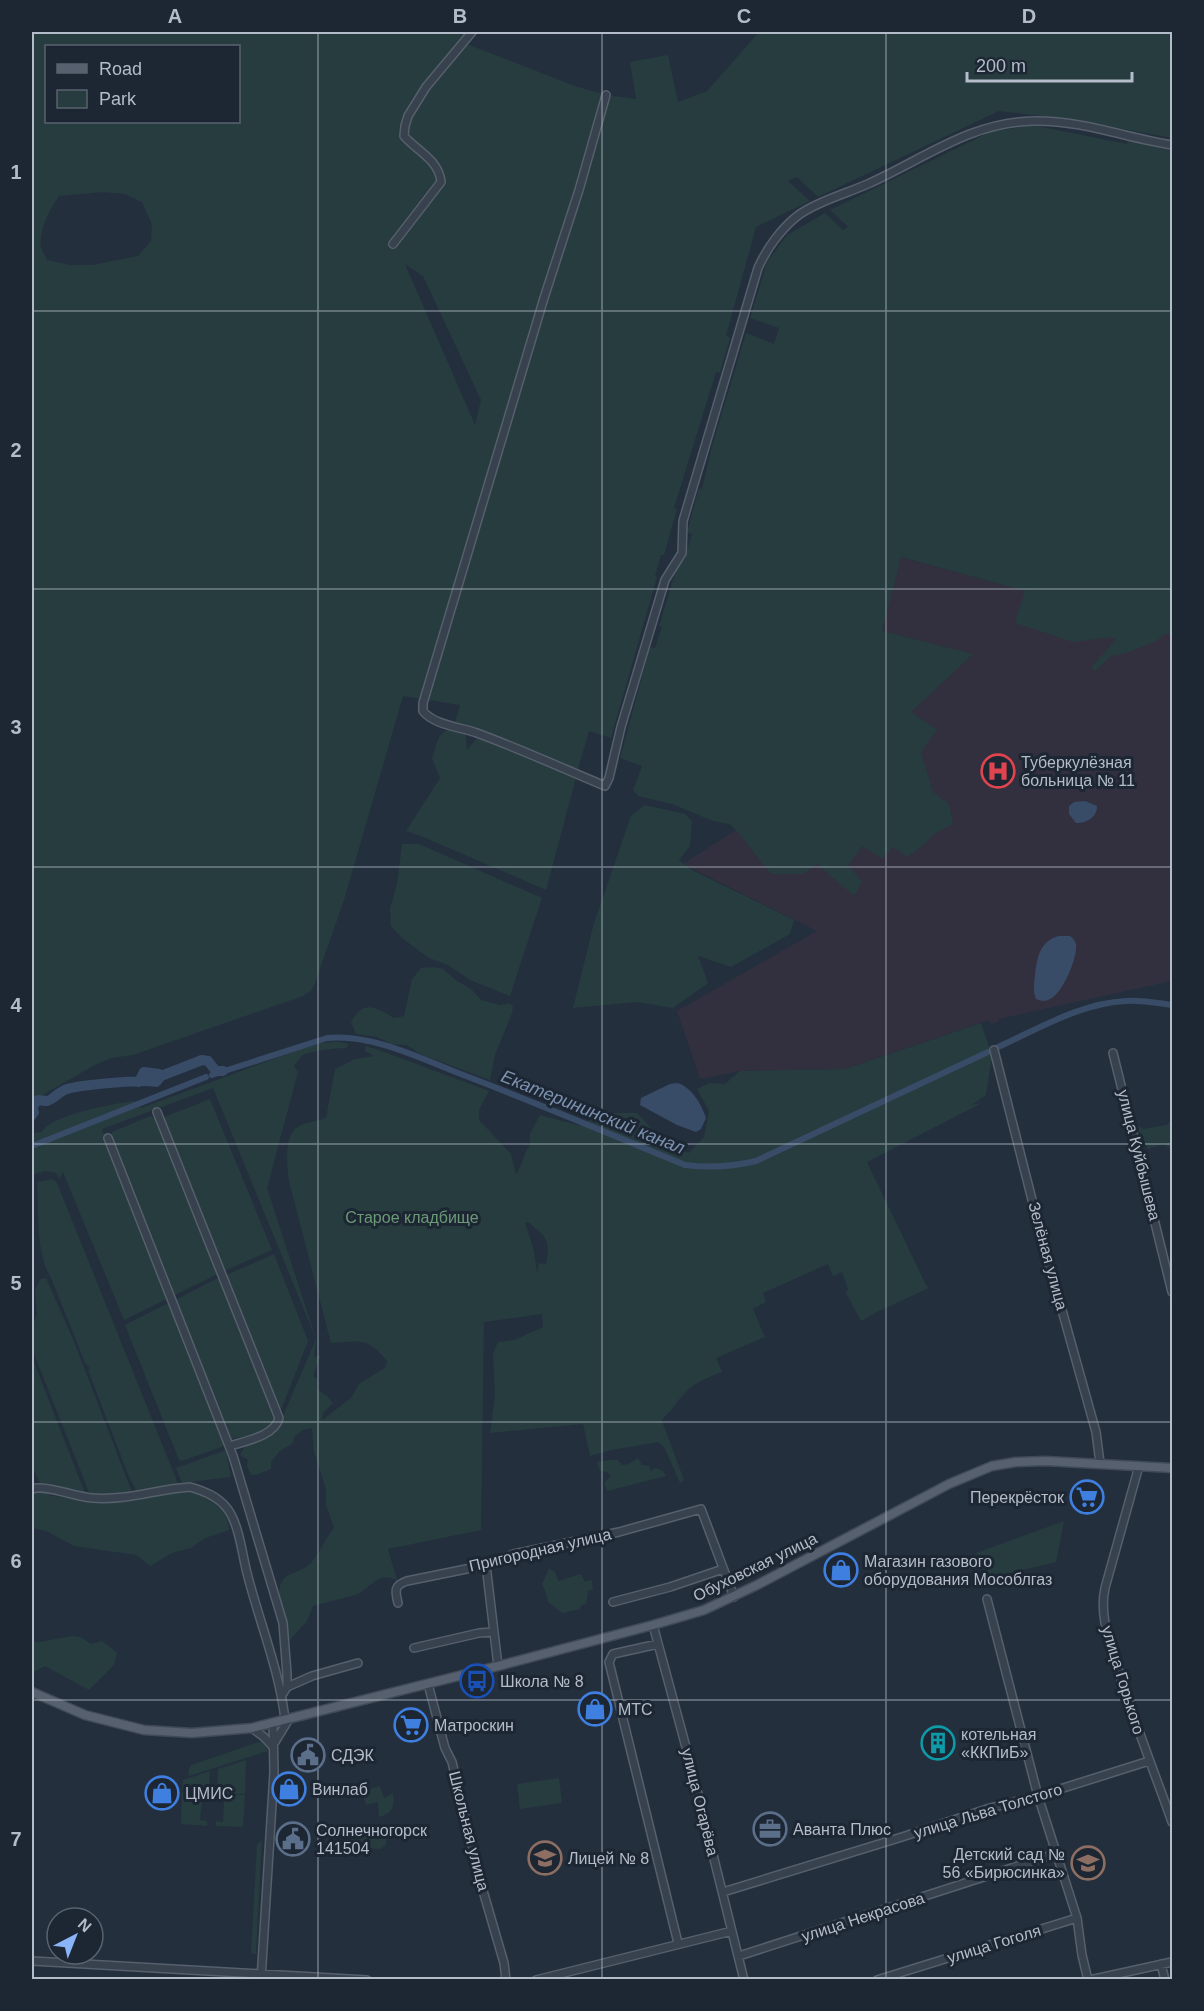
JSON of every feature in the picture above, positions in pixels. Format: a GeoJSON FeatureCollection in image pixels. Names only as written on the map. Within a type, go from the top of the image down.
{"type":"FeatureCollection","features":[{"type":"Feature","properties":{"kind":"main road","name":"Обуховская улица"},"geometry":{"type":"LineString","coordinates":[[32,1692],[85,1715],[144,1730],[192,1733],[273,1724],[653,1626],[704,1610],[734,1597],[949,1484],[982,1469],[1006,1463],[1034,1461],[1173,1468]]}},
{"type":"Feature","properties":{"kind":"street"},"geometry":{"type":"LineString","coordinates":[[393,244],[441,182],[440,172],[431,160],[404,136],[405,122],[426,87],[472,32]]}},
{"type":"Feature","properties":{"kind":"street"},"geometry":{"type":"LineString","coordinates":[[606,95],[423,703],[423,711],[427,716],[476,733],[605,786],[665,580],[682,552],[683,521],[758,268],[772,243],[785,228],[801,213],[881,178],[948,143],[993,126],[1033,121],[1079,125],[1173,145]]}},
{"type":"Feature","properties":{"kind":"street","name":"Зелёная улица"},"geometry":{"type":"LineString","coordinates":[[994,1050],[1096,1432],[1100,1463]]}},
{"type":"Feature","properties":{"kind":"street","name":"улица Куйбышева"},"geometry":{"type":"LineString","coordinates":[[1113,1053],[1173,1292]]}},
{"type":"Feature","properties":{"kind":"street"},"geometry":{"type":"LineString","coordinates":[[157,1112],[279,1418],[274,1428],[266,1433],[230,1446]]}},
{"type":"Feature","properties":{"kind":"street"},"geometry":{"type":"LineString","coordinates":[[108,1138],[230,1446],[283,1623],[287,1687],[282,1695]]}},
{"type":"Feature","properties":{"kind":"street","name":"улица Горького"},"geometry":{"type":"LineString","coordinates":[[1140,1466],[1116,1548],[1103,1598],[1103,1607],[1106,1628],[1119,1673],[1173,1822]]}},
{"type":"Feature","properties":{"kind":"street"},"geometry":{"type":"LineString","coordinates":[[32,1489],[46,1488],[89,1498],[117,1499],[190,1487],[217,1498],[227,1507],[233,1519],[287,1720],[273,1747]]}},
{"type":"Feature","properties":{"kind":"street","name":"Пригородная улица"},"geometry":{"type":"LineString","coordinates":[[398,1603],[395,1588],[401,1583],[486,1565],[514,1554],[619,1532],[701,1509],[723,1569]]}},
{"type":"Feature","properties":{"kind":"street"},"geometry":{"type":"LineString","coordinates":[[486,1565],[498,1666]]}},
{"type":"Feature","properties":{"kind":"street"},"geometry":{"type":"LineString","coordinates":[[614,1602],[670,1587],[723,1569],[734,1597]]}},
{"type":"Feature","properties":{"kind":"street"},"geometry":{"type":"LineString","coordinates":[[987,1599],[1038,1796],[1077,1918],[1082,1955],[1089,1980],[1173,1962]]}},
{"type":"Feature","properties":{"kind":"street","name":"улица Огарёва"},"geometry":{"type":"LineString","coordinates":[[653,1626],[690,1762],[744,1980]]}},
{"type":"Feature","properties":{"kind":"street"},"geometry":{"type":"LineString","coordinates":[[414,1648],[493,1632]]}},
{"type":"Feature","properties":{"kind":"street"},"geometry":{"type":"LineString","coordinates":[[658,1644],[613,1654],[609,1662],[678,1943]]}},
{"type":"Feature","properties":{"kind":"street"},"geometry":{"type":"LineString","coordinates":[[287,1687],[312,1676],[358,1663]]}},
{"type":"Feature","properties":{"kind":"street","name":"Школьная улица"},"geometry":{"type":"LineString","coordinates":[[428,1684],[445,1748],[452,1762],[481,1884],[504,1963],[506,1980]]}},
{"type":"Feature","properties":{"kind":"street"},"geometry":{"type":"LineString","coordinates":[[261,1977],[274,1773],[273,1724]]}},
{"type":"Feature","properties":{"kind":"street"},"geometry":{"type":"LineString","coordinates":[[252,1728],[273,1747]]}},
{"type":"Feature","properties":{"kind":"street","name":"улица Льва Толстого"},"geometry":{"type":"LineString","coordinates":[[723,1892],[990,1808],[1038,1796],[1149,1761]]}},
{"type":"Feature","properties":{"kind":"street","name":"улица Некрасова"},"geometry":{"type":"LineString","coordinates":[[739,1956],[1055,1854]]}},
{"type":"Feature","properties":{"kind":"street","name":"улица Гоголя"},"geometry":{"type":"LineString","coordinates":[[878,1980],[1077,1918]]}},
{"type":"Feature","properties":{"kind":"street"},"geometry":{"type":"LineString","coordinates":[[536,1980],[732,1931]]}},
{"type":"Feature","properties":{"kind":"street"},"geometry":{"type":"LineString","coordinates":[[32,1961],[261,1977],[367,1980]]}},
{"type":"Feature","properties":{"kind":"street"},"geometry":{"type":"LineString","coordinates":[[1161,1964],[1165,1980]]}},
{"type":"Feature","properties":{"kind":"shaded area","name":"Туберкулёзная больница № 11"},"geometry":{"type":"Polygon","coordinates":[[[900,557],[1025,591],[1172,616],[1172,981],[998,1019],[999,1022],[991,1024],[989,1020],[845,1069],[740,1071],[700,1079],[677,1011],[817,931],[683,864],[736,830],[972,654],[882,631],[900,557]]]}},
{"type":"Feature","properties":{"kind":"green space"},"geometry":{"type":"Polygon","coordinates":[[[32,32],[466,32],[467,44],[575,86],[606,95],[636,99],[630,62],[668,55],[678,102],[707,91],[759,32],[1172,32],[1172,138],[1069,119],[999,111],[818,197],[797,177],[788,181],[810,201],[756,227],[726,336],[730,338],[720,373],[716,372],[674,508],[677,509],[664,555],[661,555],[655,576],[657,577],[611,738],[589,731],[578,769],[465,726],[467,750],[477,738],[576,778],[546,890],[406,831],[440,778],[432,758],[439,737],[455,722],[460,705],[403,696],[344,900],[311,991],[303,996],[133,1055],[111,1058],[32,1101],[32,32]],[[103,192],[59,196],[43,227],[41,247],[47,260],[70,265],[92,265],[138,256],[151,241],[152,225],[142,202],[125,194],[103,192]],[[405,264],[475,425],[481,400],[423,276],[405,264]]]}},
{"type":"Feature","properties":{"kind":"green space"},"geometry":{"type":"Polygon","coordinates":[[[1015,126],[1037,126],[1127,144],[1128,140],[1172,151],[1172,634],[1165,634],[1156,641],[1126,653],[1111,656],[1095,671],[1091,667],[1116,640],[1113,637],[1073,642],[1015,623],[1025,591],[901,557],[882,631],[973,654],[911,712],[937,730],[921,752],[933,792],[949,804],[953,824],[934,834],[907,857],[893,847],[882,859],[863,846],[848,865],[862,882],[854,896],[817,864],[803,874],[771,874],[729,824],[713,821],[672,804],[638,796],[633,790],[642,766],[620,758],[650,647],[655,648],[662,627],[659,626],[677,567],[681,560],[684,561],[692,534],[687,532],[699,488],[702,489],[712,446],[746,333],[774,344],[779,328],[750,318],[767,262],[787,235],[825,213],[843,230],[848,227],[830,210],[992,131],[1015,128],[1015,126]]]}},
{"type":"Feature","properties":{"kind":"green space"},"geometry":{"type":"Polygon","coordinates":[[[645,805],[685,814],[692,821],[690,846],[679,860],[692,870],[794,920],[790,934],[731,967],[698,956],[708,983],[673,1008],[638,1002],[573,1008],[594,923],[631,816],[645,805]]]}},
{"type":"Feature","properties":{"kind":"green space"},"geometry":{"type":"Polygon","coordinates":[[[402,844],[419,844],[542,898],[510,996],[470,980],[448,965],[429,958],[403,939],[391,926],[390,908],[397,884],[402,844]]]}},
{"type":"Feature","properties":{"kind":"green space"},"geometry":{"type":"Polygon","coordinates":[[[421,968],[443,969],[471,989],[481,1000],[500,1005],[509,1003],[513,1006],[495,1055],[490,1080],[420,1054],[407,1045],[391,1044],[377,1037],[356,1034],[351,1022],[360,1010],[365,1008],[376,1008],[394,1018],[404,1016],[412,979],[421,968]]]}},
{"type":"Feature","properties":{"kind":"green space","name":"Старое кладбище"},"geometry":{"type":"Polygon","coordinates":[[[981,1023],[992,1056],[986,1095],[971,1105],[982,1103],[867,1162],[929,1288],[861,1321],[846,1293],[848,1289],[842,1272],[833,1276],[828,1264],[763,1293],[766,1302],[753,1309],[765,1337],[716,1358],[722,1372],[690,1388],[663,1418],[662,1421],[684,1480],[680,1483],[664,1447],[658,1442],[590,1456],[583,1424],[490,1433],[495,1395],[493,1353],[498,1342],[514,1340],[543,1327],[542,1314],[484,1322],[481,1530],[388,1549],[397,1580],[384,1577],[361,1593],[313,1606],[307,1621],[288,1642],[281,1617],[279,1589],[287,1576],[311,1563],[334,1528],[326,1505],[326,1489],[314,1452],[312,1428],[303,1430],[295,1436],[292,1444],[280,1451],[271,1462],[271,1469],[256,1475],[251,1475],[247,1466],[248,1460],[240,1455],[245,1446],[275,1430],[316,1339],[314,1357],[321,1355],[313,1376],[317,1379],[318,1390],[333,1403],[323,1413],[322,1420],[351,1398],[359,1384],[386,1367],[387,1361],[369,1344],[356,1341],[331,1343],[287,1167],[290,1136],[299,1126],[326,1118],[335,1069],[355,1059],[374,1056],[365,1051],[365,1046],[489,1091],[479,1110],[479,1120],[511,1154],[516,1174],[530,1145],[530,1134],[540,1115],[581,1126],[601,1113],[637,1113],[667,1144],[689,1153],[704,1137],[709,1111],[697,1089],[709,1083],[725,1084],[740,1071],[845,1069],[981,1023]],[[525,1222],[534,1251],[537,1273],[539,1263],[546,1264],[547,1244],[541,1233],[525,1222]]]}},
{"type":"Feature","properties":{"kind":"green space"},"geometry":{"type":"Polygon","coordinates":[[[328,1042],[349,1044],[346,1048],[303,1055],[294,1066],[298,1072],[267,1188],[316,1339],[213,1088],[102,1129],[169,1298],[124,1320],[63,1172],[59,1179],[56,1173],[45,1171],[32,1175],[32,1133],[42,1132],[57,1120],[99,1107],[134,1101],[141,1108],[306,1047],[328,1042]]]}},
{"type":"Feature","properties":{"kind":"green space"},"geometry":{"type":"Polygon","coordinates":[[[210,1099],[272,1250],[224,1271],[162,1118],[210,1099]]]}},
{"type":"Feature","properties":{"kind":"green space"},"geometry":{"type":"Polygon","coordinates":[[[150,1116],[157,1119],[218,1274],[173,1296],[111,1139],[112,1132],[150,1116]]]}},
{"type":"Feature","properties":{"kind":"green space"},"geometry":{"type":"Polygon","coordinates":[[[1171,1120],[1172,1150],[1163,1144],[1148,1149],[1136,1124],[1143,1129],[1167,1125],[1171,1120]]]}},
{"type":"Feature","properties":{"kind":"green space"},"geometry":{"type":"Polygon","coordinates":[[[53,1179],[57,1183],[177,1485],[137,1492],[129,1477],[88,1370],[90,1369],[86,1365],[42,1256],[37,1182],[53,1179]]]}},
{"type":"Feature","properties":{"kind":"green space"},"geometry":{"type":"Polygon","coordinates":[[[274,1254],[308,1341],[281,1410],[278,1409],[226,1275],[274,1254]]]}},
{"type":"Feature","properties":{"kind":"green space"},"geometry":{"type":"Polygon","coordinates":[[[220,1277],[277,1421],[262,1432],[230,1439],[175,1300],[220,1277]]]}},
{"type":"Feature","properties":{"kind":"green space"},"geometry":{"type":"Polygon","coordinates":[[[46,1278],[73,1339],[132,1492],[104,1495],[89,1492],[32,1349],[32,1327],[37,1314],[35,1290],[40,1279],[46,1278]]]}},
{"type":"Feature","properties":{"kind":"green space"},"geometry":{"type":"Polygon","coordinates":[[[170,1302],[225,1443],[224,1446],[182,1461],[179,1460],[125,1325],[170,1302]]]}},
{"type":"Feature","properties":{"kind":"green space"},"geometry":{"type":"Polygon","coordinates":[[[32,1357],[85,1493],[49,1483],[40,1483],[32,1467],[32,1357]]]}},
{"type":"Feature","properties":{"kind":"green space"},"geometry":{"type":"Polygon","coordinates":[[[226,1450],[231,1477],[182,1483],[176,1468],[226,1450]]]}},
{"type":"Feature","properties":{"kind":"green space"},"geometry":{"type":"Polygon","coordinates":[[[638,1458],[642,1465],[649,1466],[650,1471],[656,1468],[663,1471],[666,1476],[607,1491],[604,1482],[611,1476],[607,1472],[600,1471],[597,1462],[618,1460],[622,1465],[629,1464],[638,1458]]]}},
{"type":"Feature","properties":{"kind":"green space"},"geometry":{"type":"Polygon","coordinates":[[[191,1489],[192,1492],[222,1510],[229,1530],[205,1538],[191,1548],[172,1553],[150,1566],[136,1555],[74,1546],[46,1531],[32,1528],[32,1492],[49,1491],[49,1495],[111,1502],[141,1499],[191,1489]]]}},
{"type":"Feature","properties":{"kind":"green space"},"geometry":{"type":"Polygon","coordinates":[[[1064,1521],[1056,1562],[987,1579],[976,1553],[1064,1521]]]}},
{"type":"Feature","properties":{"kind":"green space"},"geometry":{"type":"Polygon","coordinates":[[[549,1569],[555,1572],[558,1581],[581,1574],[585,1582],[592,1581],[593,1589],[588,1591],[586,1604],[581,1605],[580,1609],[562,1613],[548,1602],[542,1584],[549,1569]]]}},
{"type":"Feature","properties":{"kind":"green space"},"geometry":{"type":"Polygon","coordinates":[[[72,1636],[81,1637],[91,1644],[102,1641],[117,1653],[114,1665],[89,1690],[45,1666],[32,1673],[32,1641],[40,1642],[72,1636]]]}},
{"type":"Feature","properties":{"kind":"green space"},"geometry":{"type":"Polygon","coordinates":[[[262,1741],[268,1751],[189,1776],[188,1771],[191,1765],[262,1741]]]}},
{"type":"Feature","properties":{"kind":"green space"},"geometry":{"type":"Polygon","coordinates":[[[246,1760],[245,1794],[217,1793],[218,1769],[246,1760]]]}},
{"type":"Feature","properties":{"kind":"green space"},"geometry":{"type":"Polygon","coordinates":[[[210,1771],[209,1792],[182,1790],[183,1780],[210,1771]]]}},
{"type":"Feature","properties":{"kind":"green space"},"geometry":{"type":"Polygon","coordinates":[[[559,1778],[562,1803],[520,1809],[517,1784],[559,1778]]]}},
{"type":"Feature","properties":{"kind":"green space"},"geometry":{"type":"Polygon","coordinates":[[[380,1786],[384,1798],[393,1793],[393,1802],[390,1811],[379,1817],[378,1802],[366,1805],[362,1791],[380,1786]]]}},
{"type":"Feature","properties":{"kind":"green space"},"geometry":{"type":"Polygon","coordinates":[[[182,1792],[209,1794],[208,1800],[202,1800],[200,1820],[207,1821],[207,1826],[181,1824],[182,1792]]]}},
{"type":"Feature","properties":{"kind":"green space"},"geometry":{"type":"Polygon","coordinates":[[[217,1794],[245,1795],[243,1827],[216,1826],[216,1821],[223,1822],[224,1801],[217,1801],[217,1794]]]}},
{"type":"Feature","properties":{"kind":"green space"},"geometry":{"type":"Polygon","coordinates":[[[350,1829],[383,1831],[386,1835],[386,1844],[381,1849],[346,1847],[343,1834],[350,1829]]]}},
{"type":"Feature","properties":{"kind":"green space"},"geometry":{"type":"Polygon","coordinates":[[[262,1840],[256,1954],[251,1953],[257,1845],[262,1840]]]}},
{"type":"Feature","properties":{"kind":"water"},"geometry":{"type":"Polygon","coordinates":[[[1085,801],[1097,806],[1097,810],[1087,821],[1076,823],[1069,814],[1069,806],[1074,802],[1085,801]]]}},
{"type":"Feature","properties":{"kind":"water"},"geometry":{"type":"Polygon","coordinates":[[[1059,936],[1070,936],[1075,941],[1074,961],[1068,976],[1055,996],[1045,1001],[1036,999],[1034,987],[1038,956],[1048,942],[1059,936]]]}},
{"type":"Feature","properties":{"kind":"water"},"geometry":{"type":"Polygon","coordinates":[[[677,1083],[691,1092],[699,1102],[706,1118],[701,1129],[696,1132],[677,1125],[640,1105],[641,1098],[677,1083]]]}},
{"type":"Feature","properties":{"kind":"waterway","name":"Екатерининский канал"},"geometry":{"type":"LineString","coordinates":[[998,1047],[1060,1018],[1093,1006],[1132,1001],[1172,1005]]}},
{"type":"Feature","properties":{"kind":"waterway","name":"Екатерининский канал"},"geometry":{"type":"LineString","coordinates":[[212,1075],[327,1038],[362,1040],[398,1049],[685,1165],[712,1167],[756,1161],[988,1052]]}},
{"type":"Feature","properties":{"kind":"waterway"},"geometry":{"type":"LineString","coordinates":[[32,1115],[34,1112],[32,1107],[38,1100],[49,1101],[67,1089],[112,1083],[156,1082],[161,1076],[202,1060],[208,1061],[216,1071],[223,1071]]}},
{"type":"Feature","properties":{"kind":"waterway"},"geometry":{"type":"LineString","coordinates":[[139,1082],[144,1072],[161,1076]]}},
{"type":"Feature","properties":{"kind":"waterway","name":"Екатерининский канал"},"geometry":{"type":"LineString","coordinates":[[32,1146],[206,1077]]}},
{"type":"Feature","properties":{"kind":"place","name":"Туберкулёзная больница № 11"},"geometry":{"type":"Point","coordinates":[998,771]}},
{"type":"Feature","properties":{"kind":"place","name":"Перекрёсток"},"geometry":{"type":"Point","coordinates":[1087,1497]}},
{"type":"Feature","properties":{"kind":"place","name":"Магазин газового оборудования Мособлгаз"},"geometry":{"type":"Point","coordinates":[841,1570]}},
{"type":"Feature","properties":{"kind":"place","name":"Школа № 8"},"geometry":{"type":"Point","coordinates":[477,1681]}},
{"type":"Feature","properties":{"kind":"place","name":"МТС"},"geometry":{"type":"Point","coordinates":[595,1709]}},
{"type":"Feature","properties":{"kind":"place","name":"Матроскин"},"geometry":{"type":"Point","coordinates":[411,1725]}},
{"type":"Feature","properties":{"kind":"place","name":"котельная «ККПиБ»"},"geometry":{"type":"Point","coordinates":[938,1743]}},
{"type":"Feature","properties":{"kind":"place","name":"СДЭК"},"geometry":{"type":"Point","coordinates":[308,1755]}},
{"type":"Feature","properties":{"kind":"place","name":"Винлаб"},"geometry":{"type":"Point","coordinates":[289,1789]}},
{"type":"Feature","properties":{"kind":"place","name":"ЦМИС"},"geometry":{"type":"Point","coordinates":[162,1793]}},
{"type":"Feature","properties":{"kind":"place","name":"Аванта Плюс"},"geometry":{"type":"Point","coordinates":[770,1829]}},
{"type":"Feature","properties":{"kind":"place","name":"Солнечногорск 141504"},"geometry":{"type":"Point","coordinates":[293,1839]}},
{"type":"Feature","properties":{"kind":"place","name":"Лицей № 8"},"geometry":{"type":"Point","coordinates":[545,1858]}},
{"type":"Feature","properties":{"kind":"place","name":"Детский сад № 56 «Бирюсинка»"},"geometry":{"type":"Point","coordinates":[1088,1863]}}]}
